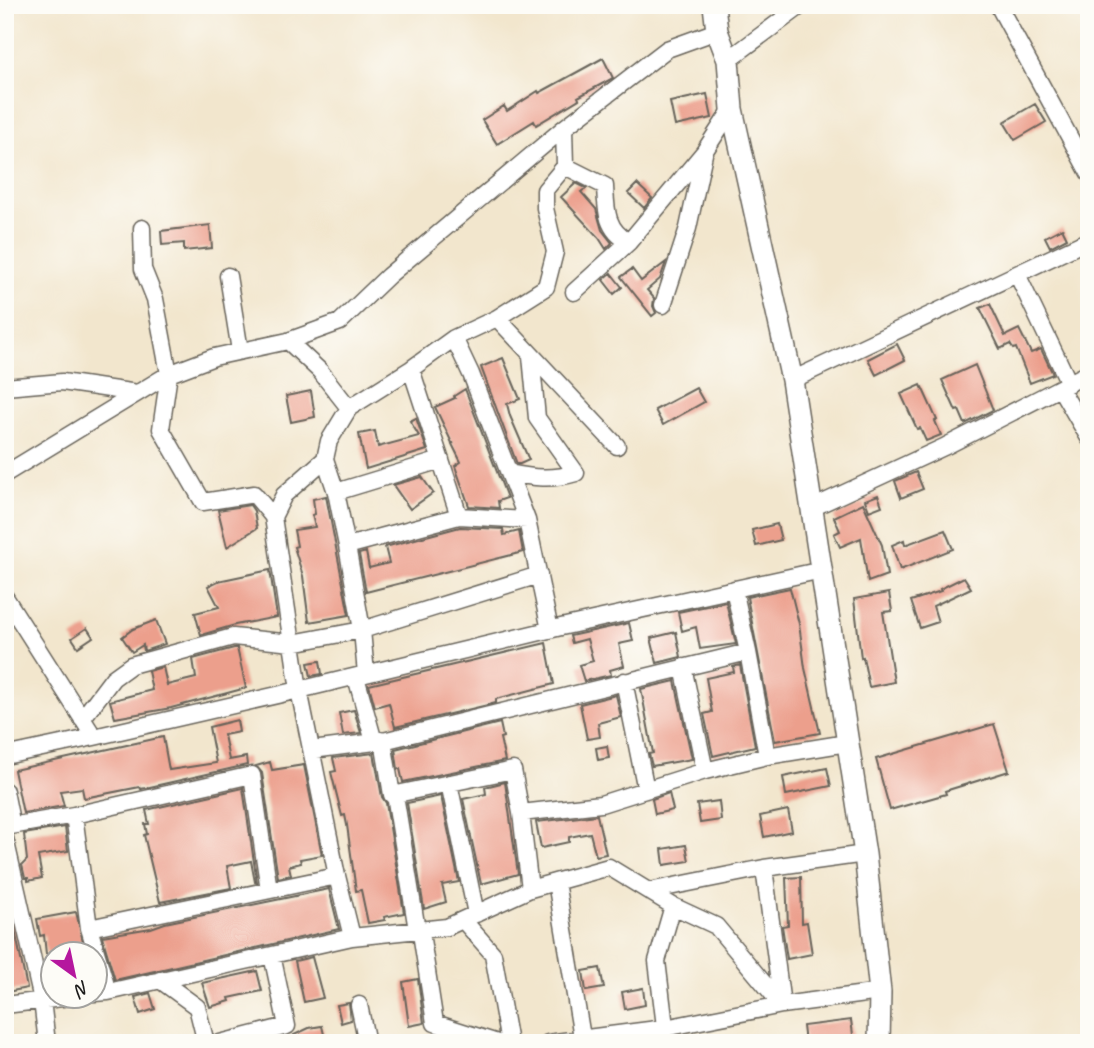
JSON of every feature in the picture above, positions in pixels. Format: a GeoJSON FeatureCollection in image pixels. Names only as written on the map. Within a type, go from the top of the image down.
{"type":"FeatureCollection","features":[{"type":"Feature","properties":{"kind":"main road"},"geometry":{"type":"LineString","coordinates":[[715,5],[717,31],[728,60],[732,109],[792,380],[822,569],[846,743],[865,854],[880,992],[879,1043]]}},
{"type":"Feature","properties":{"kind":"street"},"geometry":{"type":"LineString","coordinates":[[728,60],[802,5]]}},
{"type":"Feature","properties":{"kind":"street"},"geometry":{"type":"LineString","coordinates":[[998,5],[1089,173]]}},
{"type":"Feature","properties":{"kind":"street"},"geometry":{"type":"LineString","coordinates":[[5,474],[169,374],[214,356],[288,341],[340,321],[388,275],[564,128],[667,49],[717,31]]}},
{"type":"Feature","properties":{"kind":"street"},"geometry":{"type":"LineString","coordinates":[[574,292],[629,242],[704,152],[732,109]]}},
{"type":"Feature","properties":{"kind":"street"},"geometry":{"type":"LineString","coordinates":[[383,741],[373,738],[361,675],[362,629],[336,492],[326,459],[329,441],[349,408],[454,338],[497,318],[546,287],[555,252],[545,208],[545,190],[565,166],[564,128]]}},
{"type":"Feature","properties":{"kind":"street"},"geometry":{"type":"LineString","coordinates":[[663,305],[688,229],[704,152]]}},
{"type":"Feature","properties":{"kind":"street"},"geometry":{"type":"LineString","coordinates":[[565,166],[605,186],[606,210],[616,235],[629,242]]}},
{"type":"Feature","properties":{"kind":"street"},"geometry":{"type":"LineString","coordinates":[[142,228],[143,269],[155,299],[169,374],[161,429],[203,502],[254,494],[273,517],[299,690],[352,937]]}},
{"type":"Feature","properties":{"kind":"street"},"geometry":{"type":"LineString","coordinates":[[792,380],[1089,240]]}},
{"type":"Feature","properties":{"kind":"street"},"geometry":{"type":"LineString","coordinates":[[1017,274],[1089,438]]}},
{"type":"Feature","properties":{"kind":"street"},"geometry":{"type":"LineString","coordinates":[[228,276],[240,351]]}},
{"type":"Feature","properties":{"kind":"street"},"geometry":{"type":"LineString","coordinates":[[497,318],[617,446]]}},
{"type":"Feature","properties":{"kind":"street"},"geometry":{"type":"LineString","coordinates":[[454,338],[471,374],[527,520],[550,630]]}},
{"type":"Feature","properties":{"kind":"street"},"geometry":{"type":"LineString","coordinates":[[288,341],[320,371],[349,408]]}},
{"type":"Feature","properties":{"kind":"street"},"geometry":{"type":"LineString","coordinates":[[509,473],[557,478],[576,473],[537,418],[531,356]]}},
{"type":"Feature","properties":{"kind":"street"},"geometry":{"type":"LineString","coordinates":[[411,369],[460,516]]}},
{"type":"Feature","properties":{"kind":"street"},"geometry":{"type":"LineString","coordinates":[[812,508],[946,446],[1089,373]]}},
{"type":"Feature","properties":{"kind":"street"},"geometry":{"type":"LineString","coordinates":[[5,387],[62,382],[137,393]]}},
{"type":"Feature","properties":{"kind":"street"},"geometry":{"type":"LineString","coordinates":[[273,517],[284,495],[326,459]]}},
{"type":"Feature","properties":{"kind":"street"},"geometry":{"type":"LineString","coordinates":[[336,492],[441,460]]}},
{"type":"Feature","properties":{"kind":"street"},"geometry":{"type":"LineString","coordinates":[[347,546],[460,516],[527,520]]}},
{"type":"Feature","properties":{"kind":"street"},"geometry":{"type":"LineString","coordinates":[[5,756],[822,569]]}},
{"type":"Feature","properties":{"kind":"street"},"geometry":{"type":"LineString","coordinates":[[82,719],[113,678],[131,665],[233,637],[292,643],[362,629],[539,575]]}},
{"type":"Feature","properties":{"kind":"street"},"geometry":{"type":"LineString","coordinates":[[734,589],[767,756]]}},
{"type":"Feature","properties":{"kind":"street"},"geometry":{"type":"LineString","coordinates":[[5,597],[93,737]]}},
{"type":"Feature","properties":{"kind":"street"},"geometry":{"type":"LineString","coordinates":[[312,750],[383,741],[748,652]]}},
{"type":"Feature","properties":{"kind":"street"},"geometry":{"type":"LineString","coordinates":[[683,667],[705,771]]}},
{"type":"Feature","properties":{"kind":"street"},"geometry":{"type":"LineString","coordinates":[[624,681],[646,790]]}},
{"type":"Feature","properties":{"kind":"street"},"geometry":{"type":"LineString","coordinates":[[383,741],[392,795]]}},
{"type":"Feature","properties":{"kind":"street"},"geometry":{"type":"LineString","coordinates":[[521,813],[601,804],[705,771],[767,756],[846,743]]}},
{"type":"Feature","properties":{"kind":"street"},"geometry":{"type":"LineString","coordinates":[[392,795],[513,770],[530,889]]}},
{"type":"Feature","properties":{"kind":"street"},"geometry":{"type":"LineString","coordinates":[[8,830],[252,775],[269,891]]}},
{"type":"Feature","properties":{"kind":"street"},"geometry":{"type":"LineString","coordinates":[[449,783],[469,917],[493,954],[509,1043]]}},
{"type":"Feature","properties":{"kind":"street"},"geometry":{"type":"LineString","coordinates":[[5,791],[12,895],[38,986]]}},
{"type":"Feature","properties":{"kind":"street"},"geometry":{"type":"LineString","coordinates":[[392,795],[396,794],[417,930],[413,930]]}},
{"type":"Feature","properties":{"kind":"street"},"geometry":{"type":"LineString","coordinates":[[74,815],[91,940]]}},
{"type":"Feature","properties":{"kind":"street"},"geometry":{"type":"LineString","coordinates":[[649,891],[764,868],[865,854]]}},
{"type":"Feature","properties":{"kind":"street"},"geometry":{"type":"LineString","coordinates":[[108,991],[352,937],[447,927],[530,889],[609,867],[673,906],[716,926],[782,1005]]}},
{"type":"Feature","properties":{"kind":"street"},"geometry":{"type":"LineString","coordinates":[[764,868],[782,1005]]}},
{"type":"Feature","properties":{"kind":"street"},"geometry":{"type":"LineString","coordinates":[[89,928],[337,876]]}},
{"type":"Feature","properties":{"kind":"street"},"geometry":{"type":"LineString","coordinates":[[556,882],[582,1041]]}},
{"type":"Feature","properties":{"kind":"street"},"geometry":{"type":"LineString","coordinates":[[666,1036],[657,961],[673,906]]}},
{"type":"Feature","properties":{"kind":"street"},"geometry":{"type":"LineString","coordinates":[[413,930],[421,933],[435,1023],[498,1043]]}},
{"type":"Feature","properties":{"kind":"street"},"geometry":{"type":"LineString","coordinates":[[232,1042],[288,1026],[272,955]]}},
{"type":"Feature","properties":{"kind":"street"},"geometry":{"type":"LineString","coordinates":[[160,980],[197,1007],[206,1043]]}},
{"type":"Feature","properties":{"kind":"street"},"geometry":{"type":"LineString","coordinates":[[548,1043],[666,1036],[782,1005],[880,992]]}},
{"type":"Feature","properties":{"kind":"street"},"geometry":{"type":"LineString","coordinates":[[5,1004],[38,1000]]}},
{"type":"Feature","properties":{"kind":"street"},"geometry":{"type":"LineString","coordinates":[[359,1005],[367,1043]]}},
{"type":"Feature","properties":{"kind":"street"},"geometry":{"type":"LineString","coordinates":[[43,1010],[47,1043]]}},
{"type":"Feature","properties":{"kind":"building"},"geometry":{"type":"Polygon","coordinates":[[[603,58],[613,78],[536,125],[534,121],[497,144],[482,120],[504,106],[507,111],[538,91],[539,93],[603,58]]]}},
{"type":"Feature","properties":{"kind":"building"},"geometry":{"type":"Polygon","coordinates":[[[707,94],[712,118],[675,126],[670,102],[707,94]]]}},
{"type":"Feature","properties":{"kind":"building"},"geometry":{"type":"Polygon","coordinates":[[[1035,104],[1046,122],[1015,140],[1004,122],[1035,104]]]}},
{"type":"Feature","properties":{"kind":"building"},"geometry":{"type":"Polygon","coordinates":[[[576,183],[586,188],[581,192],[596,209],[602,230],[612,243],[606,249],[561,197],[576,183]]]}},
{"type":"Feature","properties":{"kind":"building"},"geometry":{"type":"Polygon","coordinates":[[[637,184],[652,198],[644,208],[628,193],[637,184]]]}},
{"type":"Feature","properties":{"kind":"building"},"geometry":{"type":"Polygon","coordinates":[[[210,225],[212,248],[184,251],[184,243],[162,245],[161,231],[210,225]]]}},
{"type":"Feature","properties":{"kind":"building"},"geometry":{"type":"Polygon","coordinates":[[[1062,228],[1067,238],[1050,247],[1045,237],[1062,228]]]}},
{"type":"Feature","properties":{"kind":"building"},"geometry":{"type":"Polygon","coordinates":[[[666,262],[660,279],[647,290],[654,298],[656,313],[652,316],[621,277],[632,269],[641,281],[666,262]]]}},
{"type":"Feature","properties":{"kind":"building"},"geometry":{"type":"Polygon","coordinates":[[[611,273],[622,287],[614,294],[603,280],[611,273]]]}},
{"type":"Feature","properties":{"kind":"building"},"geometry":{"type":"Polygon","coordinates":[[[990,304],[1005,336],[1019,329],[1031,353],[1041,349],[1053,374],[1030,383],[1016,348],[1013,349],[1010,344],[1000,349],[980,308],[990,304]]]}},
{"type":"Feature","properties":{"kind":"building"},"geometry":{"type":"Polygon","coordinates":[[[897,344],[905,360],[876,375],[868,359],[897,344]]]}},
{"type":"Feature","properties":{"kind":"building"},"geometry":{"type":"Polygon","coordinates":[[[503,358],[520,399],[507,404],[529,460],[520,464],[517,464],[481,367],[503,358]]]}},
{"type":"Feature","properties":{"kind":"building"},"geometry":{"type":"Polygon","coordinates":[[[975,365],[993,410],[965,424],[942,380],[975,365]]]}},
{"type":"Feature","properties":{"kind":"building"},"geometry":{"type":"Polygon","coordinates":[[[921,385],[941,435],[926,441],[920,428],[917,429],[901,394],[921,385]]]}},
{"type":"Feature","properties":{"kind":"building"},"geometry":{"type":"Polygon","coordinates":[[[696,388],[704,402],[663,425],[655,410],[696,388]]]}},
{"type":"Feature","properties":{"kind":"building"},"geometry":{"type":"Polygon","coordinates":[[[465,389],[507,498],[498,501],[499,508],[469,506],[455,466],[461,462],[435,407],[455,398],[454,396],[465,389]]]}},
{"type":"Feature","properties":{"kind":"building"},"geometry":{"type":"Polygon","coordinates":[[[311,391],[315,417],[291,422],[286,396],[311,391]]]}},
{"type":"Feature","properties":{"kind":"building"},"geometry":{"type":"Polygon","coordinates":[[[416,418],[427,450],[366,469],[359,434],[375,431],[378,447],[419,436],[410,421],[416,418]]]}},
{"type":"Feature","properties":{"kind":"building"},"geometry":{"type":"Polygon","coordinates":[[[916,472],[923,489],[901,498],[895,481],[916,472]]]}},
{"type":"Feature","properties":{"kind":"building"},"geometry":{"type":"Polygon","coordinates":[[[422,477],[433,493],[410,509],[393,485],[422,477]]]}},
{"type":"Feature","properties":{"kind":"building"},"geometry":{"type":"Polygon","coordinates":[[[878,495],[882,506],[869,511],[865,500],[878,495]]]}},
{"type":"Feature","properties":{"kind":"building"},"geometry":{"type":"Polygon","coordinates":[[[326,496],[349,615],[309,622],[303,576],[294,547],[297,546],[294,530],[315,527],[312,515],[315,514],[313,499],[326,496]]]}},
{"type":"Feature","properties":{"kind":"building"},"geometry":{"type":"Polygon","coordinates":[[[863,503],[882,545],[887,575],[868,582],[861,538],[840,547],[834,534],[840,531],[834,517],[863,503]]]}},
{"type":"Feature","properties":{"kind":"building"},"geometry":{"type":"Polygon","coordinates":[[[250,505],[257,528],[227,547],[218,510],[250,505]]]}},
{"type":"Feature","properties":{"kind":"building"},"geometry":{"type":"Polygon","coordinates":[[[777,524],[781,540],[756,546],[752,530],[777,524]]]}},
{"type":"Feature","properties":{"kind":"building"},"geometry":{"type":"Polygon","coordinates":[[[460,527],[503,529],[504,535],[519,531],[523,552],[366,592],[359,554],[366,552],[369,568],[389,563],[385,547],[460,527]]]}},
{"type":"Feature","properties":{"kind":"building"},"geometry":{"type":"Polygon","coordinates":[[[945,530],[953,549],[900,570],[892,545],[904,540],[905,545],[945,530]]]}},
{"type":"Feature","properties":{"kind":"building"},"geometry":{"type":"Polygon","coordinates":[[[270,570],[277,617],[201,635],[195,613],[219,607],[208,586],[218,581],[270,570]]]}},
{"type":"Feature","properties":{"kind":"building"},"geometry":{"type":"Polygon","coordinates":[[[964,577],[971,588],[933,606],[938,622],[920,628],[911,601],[941,591],[940,589],[964,577]]]}},
{"type":"Feature","properties":{"kind":"building"},"geometry":{"type":"Polygon","coordinates":[[[790,588],[820,733],[775,741],[747,597],[790,588]]]}},
{"type":"Feature","properties":{"kind":"building"},"geometry":{"type":"Polygon","coordinates":[[[889,593],[892,611],[883,612],[894,682],[869,687],[863,657],[861,658],[854,599],[889,593]]]}},
{"type":"Feature","properties":{"kind":"building"},"geometry":{"type":"Polygon","coordinates":[[[726,602],[736,644],[700,649],[696,627],[682,631],[678,612],[726,602]]]}},
{"type":"Feature","properties":{"kind":"building"},"geometry":{"type":"Polygon","coordinates":[[[156,620],[165,644],[144,651],[143,645],[132,652],[122,637],[133,629],[156,620]]]}},
{"type":"Feature","properties":{"kind":"building"},"geometry":{"type":"Polygon","coordinates":[[[629,623],[633,641],[619,644],[624,666],[610,670],[611,675],[584,681],[579,665],[593,661],[587,639],[572,643],[570,636],[629,623]]]}},
{"type":"Feature","properties":{"kind":"building"},"geometry":{"type":"Polygon","coordinates":[[[87,628],[93,637],[78,647],[72,638],[87,628]]]}},
{"type":"Feature","properties":{"kind":"building"},"geometry":{"type":"Polygon","coordinates":[[[676,632],[681,657],[657,663],[651,638],[676,632]]]}},
{"type":"Feature","properties":{"kind":"building"},"geometry":{"type":"Polygon","coordinates":[[[546,643],[554,684],[496,699],[496,703],[395,727],[389,703],[375,707],[369,685],[546,643]]]}},
{"type":"Feature","properties":{"kind":"building"},"geometry":{"type":"Polygon","coordinates":[[[237,648],[246,688],[171,708],[115,718],[110,701],[152,690],[148,671],[163,667],[167,685],[196,678],[193,659],[237,648]]]}},
{"type":"Feature","properties":{"kind":"building"},"geometry":{"type":"Polygon","coordinates":[[[320,661],[322,674],[311,676],[308,663],[320,661]]]}},
{"type":"Feature","properties":{"kind":"building"},"geometry":{"type":"Polygon","coordinates":[[[740,665],[755,746],[713,756],[704,714],[712,712],[706,678],[734,672],[733,667],[740,665]]]}},
{"type":"Feature","properties":{"kind":"building"},"geometry":{"type":"Polygon","coordinates":[[[675,681],[692,759],[652,766],[649,754],[653,753],[641,689],[675,681]]]}},
{"type":"Feature","properties":{"kind":"building"},"geometry":{"type":"Polygon","coordinates":[[[616,695],[621,717],[598,723],[600,737],[587,739],[580,704],[616,695]]]}},
{"type":"Feature","properties":{"kind":"building"},"geometry":{"type":"Polygon","coordinates":[[[354,710],[361,733],[343,735],[339,713],[354,710]]]}},
{"type":"Feature","properties":{"kind":"building"},"geometry":{"type":"Polygon","coordinates":[[[237,720],[239,732],[224,735],[229,760],[246,757],[247,765],[141,789],[140,787],[84,798],[82,788],[60,791],[64,806],[23,813],[14,770],[163,737],[169,770],[216,763],[209,727],[237,720]]]}},
{"type":"Feature","properties":{"kind":"building"},"geometry":{"type":"Polygon","coordinates":[[[500,723],[505,761],[403,782],[395,749],[500,723]]]}},
{"type":"Feature","properties":{"kind":"building"},"geometry":{"type":"Polygon","coordinates":[[[994,724],[1009,771],[945,791],[946,794],[890,810],[876,759],[994,724]]]}},
{"type":"Feature","properties":{"kind":"building"},"geometry":{"type":"Polygon","coordinates":[[[607,746],[609,758],[598,760],[596,748],[607,746]]]}},
{"type":"Feature","properties":{"kind":"building"},"geometry":{"type":"Polygon","coordinates":[[[374,753],[382,797],[386,803],[404,913],[368,923],[361,890],[356,891],[345,815],[342,816],[331,772],[336,771],[333,758],[374,753]]]}},
{"type":"Feature","properties":{"kind":"building"},"geometry":{"type":"Polygon","coordinates":[[[270,762],[272,770],[304,765],[322,855],[300,859],[301,863],[289,866],[291,875],[278,878],[262,773],[256,766],[270,762]]]}},
{"type":"Feature","properties":{"kind":"building"},"geometry":{"type":"Polygon","coordinates":[[[827,768],[831,786],[786,795],[783,777],[827,768]]]}},
{"type":"Feature","properties":{"kind":"building"},"geometry":{"type":"Polygon","coordinates":[[[505,782],[518,874],[481,884],[463,799],[486,794],[485,787],[505,782]]]}},
{"type":"Feature","properties":{"kind":"building"},"geometry":{"type":"Polygon","coordinates":[[[243,788],[257,882],[251,861],[227,866],[231,888],[160,902],[144,835],[147,834],[145,824],[149,824],[146,810],[243,788]]]}},
{"type":"Feature","properties":{"kind":"building"},"geometry":{"type":"Polygon","coordinates":[[[669,793],[673,810],[655,814],[652,799],[669,793]]]}},
{"type":"Feature","properties":{"kind":"building"},"geometry":{"type":"Polygon","coordinates":[[[441,796],[459,882],[442,885],[446,902],[424,909],[407,803],[441,796]]]}},
{"type":"Feature","properties":{"kind":"building"},"geometry":{"type":"Polygon","coordinates":[[[719,801],[721,820],[700,823],[697,804],[719,801]]]}},
{"type":"Feature","properties":{"kind":"building"},"geometry":{"type":"Polygon","coordinates":[[[788,810],[792,831],[764,837],[760,816],[788,810]]]}},
{"type":"Feature","properties":{"kind":"building"},"geometry":{"type":"Polygon","coordinates":[[[597,815],[606,854],[596,856],[590,833],[569,837],[569,842],[541,848],[536,822],[597,815]]]}},
{"type":"Feature","properties":{"kind":"building"},"geometry":{"type":"Polygon","coordinates":[[[65,827],[68,851],[38,856],[42,878],[28,881],[22,865],[27,860],[24,834],[65,827]]]}},
{"type":"Feature","properties":{"kind":"building"},"geometry":{"type":"Polygon","coordinates":[[[686,845],[689,861],[664,865],[662,849],[686,845]]]}},
{"type":"Feature","properties":{"kind":"building"},"geometry":{"type":"Polygon","coordinates":[[[801,877],[802,923],[807,922],[812,954],[787,959],[782,926],[788,925],[786,878],[801,877]]]}},
{"type":"Feature","properties":{"kind":"building"},"geometry":{"type":"Polygon","coordinates":[[[329,889],[339,929],[115,980],[108,956],[108,940],[103,940],[102,936],[329,889]]]}},
{"type":"Feature","properties":{"kind":"building"},"geometry":{"type":"Polygon","coordinates":[[[5,902],[9,902],[27,988],[7,992],[5,979],[5,902]]]}},
{"type":"Feature","properties":{"kind":"building"},"geometry":{"type":"Polygon","coordinates":[[[76,912],[83,940],[45,940],[44,935],[40,936],[37,919],[76,912]]]}},
{"type":"Feature","properties":{"kind":"building"},"geometry":{"type":"Polygon","coordinates":[[[312,957],[323,998],[304,1002],[295,961],[312,957]]]}},
{"type":"Feature","properties":{"kind":"building"},"geometry":{"type":"Polygon","coordinates":[[[600,968],[604,988],[586,991],[583,971],[600,968]]]}},
{"type":"Feature","properties":{"kind":"building"},"geometry":{"type":"Polygon","coordinates":[[[257,971],[262,991],[229,998],[230,1001],[210,1007],[202,983],[257,971]]]}},
{"type":"Feature","properties":{"kind":"building"},"geometry":{"type":"Polygon","coordinates":[[[418,979],[424,1023],[409,1026],[403,982],[418,979]]]}},
{"type":"Feature","properties":{"kind":"building"},"geometry":{"type":"Polygon","coordinates":[[[643,988],[645,1005],[625,1009],[622,992],[643,988]]]}},
{"type":"Feature","properties":{"kind":"building"},"geometry":{"type":"Polygon","coordinates":[[[150,993],[155,1009],[140,1014],[135,997],[150,993]]]}},
{"type":"Feature","properties":{"kind":"building"},"geometry":{"type":"Polygon","coordinates":[[[349,1003],[351,1020],[341,1023],[337,1005],[349,1003]]]}},
{"type":"Feature","properties":{"kind":"building"},"geometry":{"type":"Polygon","coordinates":[[[851,1020],[854,1042],[805,1043],[803,1026],[851,1020]]]}},
{"type":"Feature","properties":{"kind":"building"},"geometry":{"type":"Polygon","coordinates":[[[322,1026],[326,1043],[297,1043],[294,1035],[322,1026]]]}}]}
